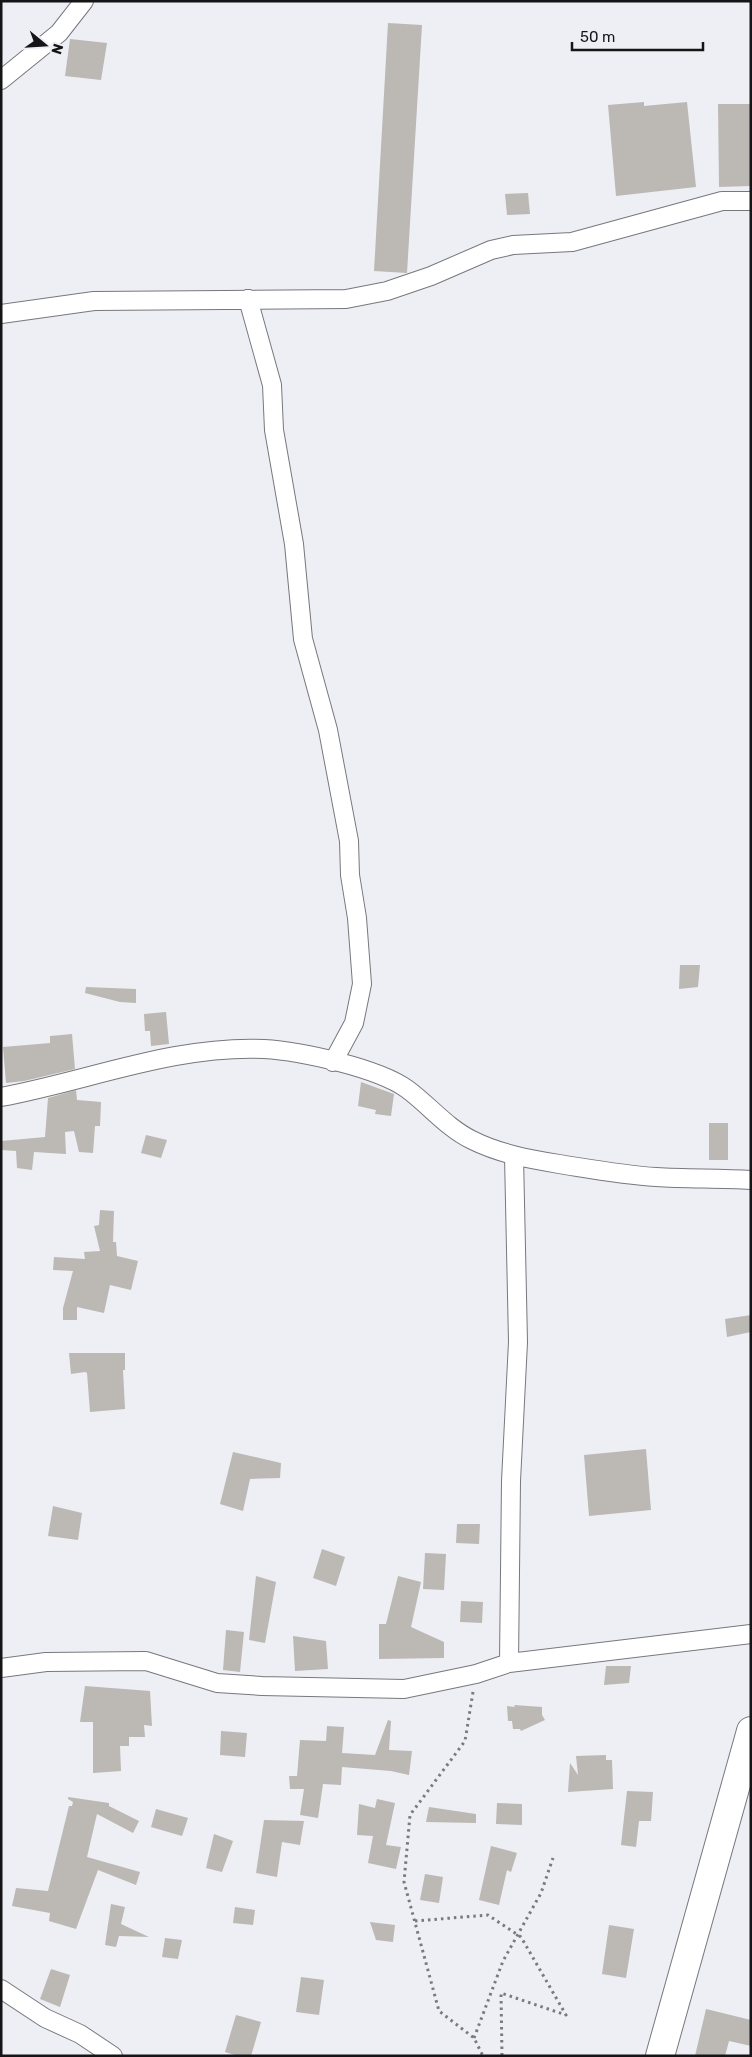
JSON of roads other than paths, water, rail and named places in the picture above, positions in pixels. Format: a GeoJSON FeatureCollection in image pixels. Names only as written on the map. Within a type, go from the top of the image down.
{"type":"FeatureCollection","features":[{"type":"Feature","properties":{"kind":"main road"},"geometry":{"type":"LineString","coordinates":[[660,2056],[751,1731]]}},
{"type":"Feature","properties":{"kind":"street"},"geometry":{"type":"LineString","coordinates":[[1,80],[59,33],[84,1]]}},
{"type":"Feature","properties":{"kind":"street"},"geometry":{"type":"LineString","coordinates":[[1,314],[94,301],[346,299],[387,291],[431,276],[491,250],[513,245],[572,242],[722,201],[751,201]]}},
{"type":"Feature","properties":{"kind":"street"},"geometry":{"type":"LineString","coordinates":[[248,299],[272,385],[274,430],[297,564],[302,639],[328,730],[349,841],[350,875],[357,918],[362,984],[354,1023],[333,1062]]}},
{"type":"Feature","properties":{"kind":"street"},"geometry":{"type":"LineString","coordinates":[[1,1097],[48,1088],[188,1053],[264,1049],[302,1054],[361,1069],[406,1088],[440,1118],[470,1140],[514,1156],[597,1170],[657,1177],[751,1180]]}},
{"type":"Feature","properties":{"kind":"street"},"geometry":{"type":"LineString","coordinates":[[509,1663],[511,1481],[518,1342],[514,1156]]}},
{"type":"Feature","properties":{"kind":"street"},"geometry":{"type":"LineString","coordinates":[[1,1668],[46,1662],[146,1660],[217,1683],[262,1686],[404,1688],[476,1674],[509,1663],[751,1634]]}},
{"type":"Feature","properties":{"kind":"street"},"geometry":{"type":"LineString","coordinates":[[1,1989],[44,2018],[80,2034],[113,2056]]}}]}
